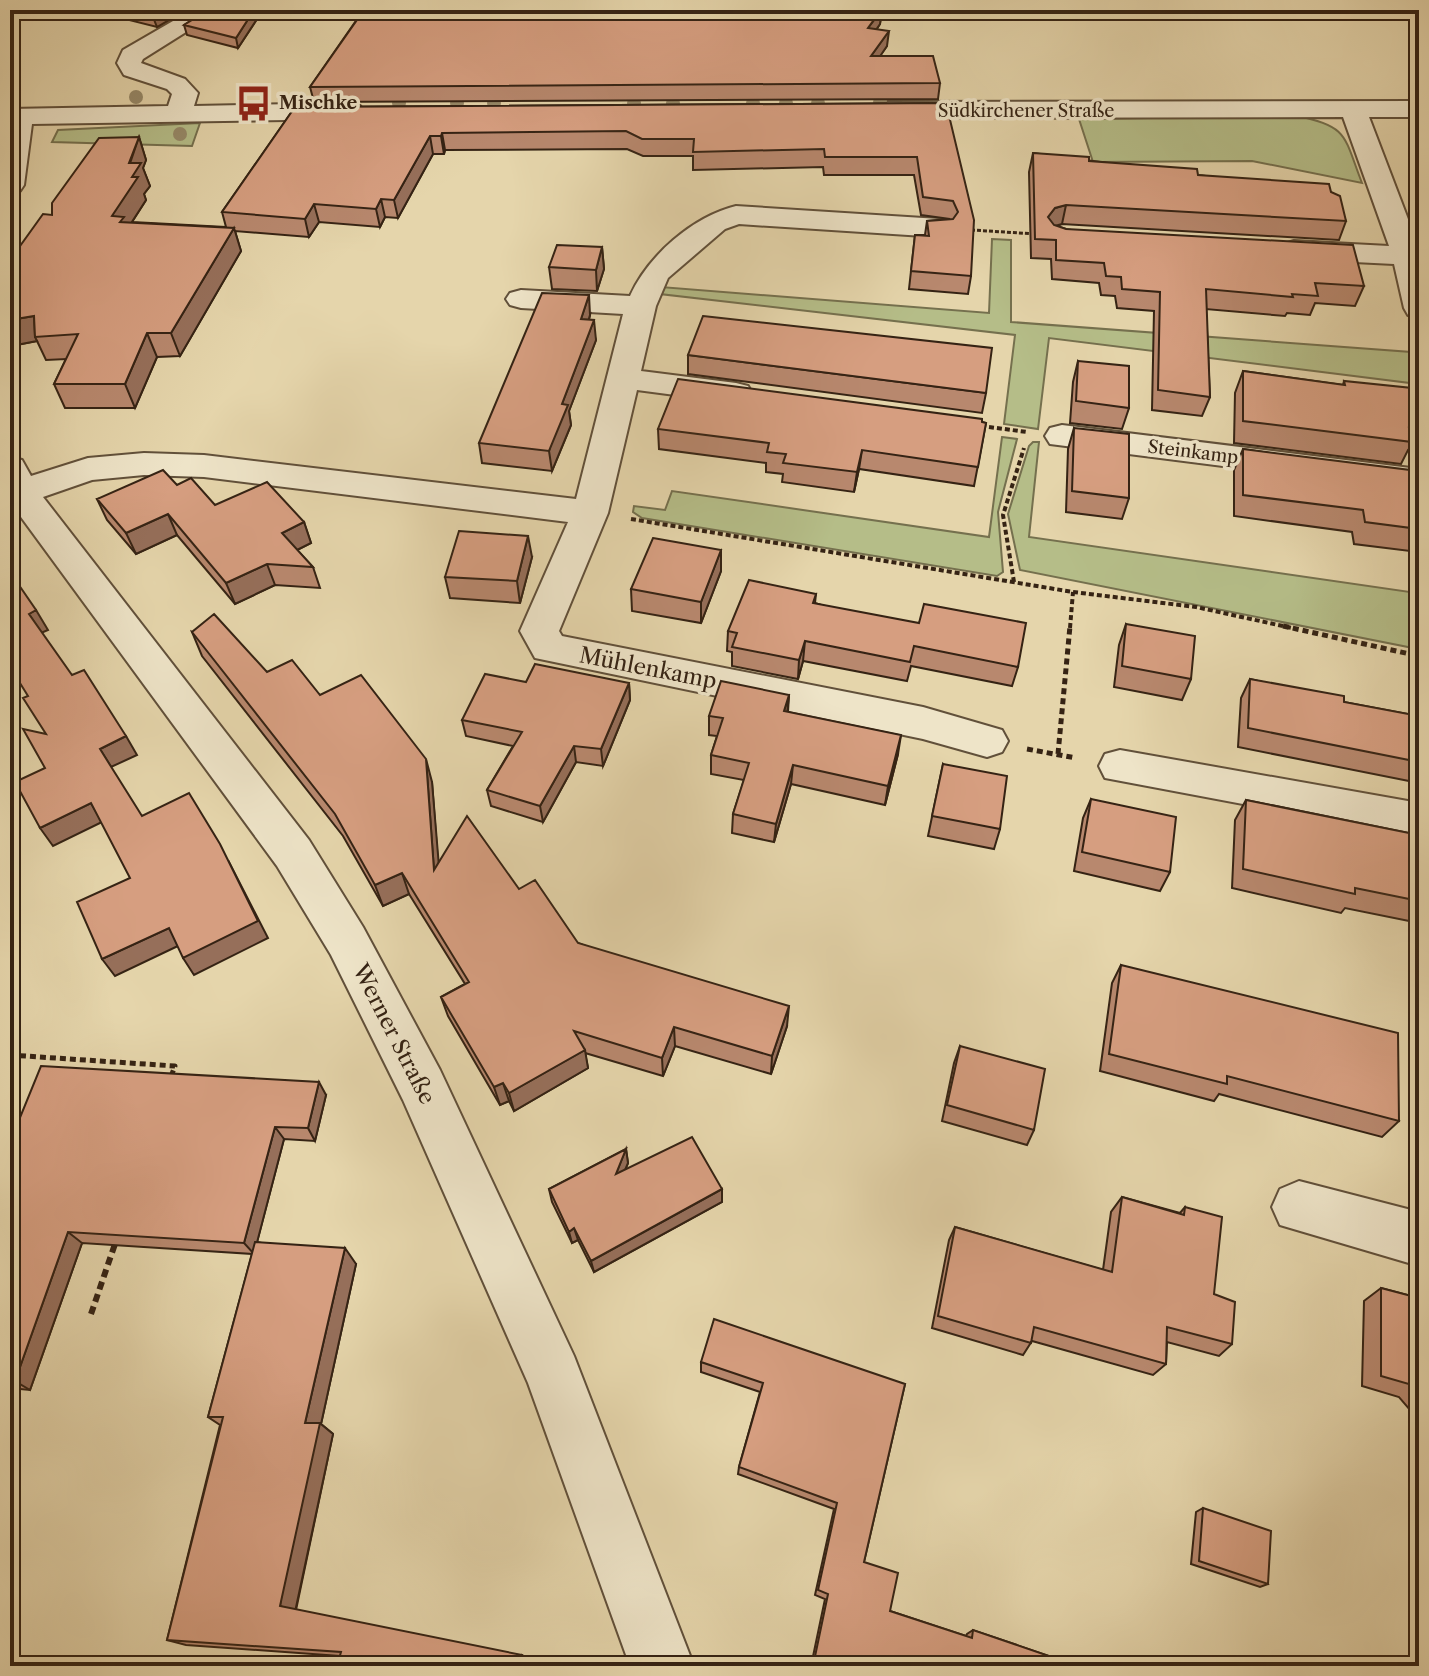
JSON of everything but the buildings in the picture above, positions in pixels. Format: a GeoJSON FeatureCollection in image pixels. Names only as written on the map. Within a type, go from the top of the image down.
{"type":"FeatureCollection","features":[{"type":"Feature","properties":{"kind":"street"},"geometry":{"type":"LineString","coordinates":[[179,113],[185,93],[176,84],[133,70],[129,63],[132,55],[209,10]]}},
{"type":"Feature","properties":{"kind":"street","name":"Südkirchener Straße"},"geometry":{"type":"LineString","coordinates":[[867,110],[1354,111],[1416,124]]}},
{"type":"Feature","properties":{"kind":"street"},"geometry":{"type":"LineString","coordinates":[[10,185],[14,115],[372,111]]}},
{"type":"Feature","properties":{"kind":"street"},"geometry":{"type":"LineString","coordinates":[[1354,111],[1413,257],[1419,308]]}},
{"type":"Feature","properties":{"kind":"street","name":"Mühlenkamp"},"geometry":{"type":"LineString","coordinates":[[939,228],[736,215],[715,223],[655,274],[641,306],[590,513],[539,631],[549,648],[923,723],[987,741]]}},
{"type":"Feature","properties":{"kind":"street"},"geometry":{"type":"LineString","coordinates":[[1270,248],[1413,257]]}},
{"type":"Feature","properties":{"kind":"street"},"geometry":{"type":"LineString","coordinates":[[521,299],[641,306]]}},
{"type":"Feature","properties":{"kind":"street"},"geometry":{"type":"LineString","coordinates":[[624,378],[764,397]]}},
{"type":"Feature","properties":{"kind":"street","name":"Steinkamp"},"geometry":{"type":"LineString","coordinates":[[1046,434],[1419,480]]}},
{"type":"Feature","properties":{"kind":"street"},"geometry":{"type":"LineString","coordinates":[[16,480],[144,464],[189,466],[590,513]]}},
{"type":"Feature","properties":{"kind":"street","name":"Werner Straße"},"geometry":{"type":"LineString","coordinates":[[16,480],[293,853],[347,941],[422,1086],[554,1376],[662,1666]]}},
{"type":"Feature","properties":{"kind":"street"},"geometry":{"type":"LineString","coordinates":[[1120,766],[1419,820]]}},
{"type":"Feature","properties":{"kind":"street"},"geometry":{"type":"LineString","coordinates":[[1299,1207],[1419,1239]]}},
{"type":"Feature","properties":{"kind":"path"},"geometry":{"type":"LineString","coordinates":[[939,228],[1048,235]]}},
{"type":"Feature","properties":{"kind":"path"},"geometry":{"type":"LineString","coordinates":[[1014,582],[1003,515],[1046,434]]}},
{"type":"Feature","properties":{"kind":"path"},"geometry":{"type":"LineString","coordinates":[[590,513],[1073,592],[1196,607],[1419,656]]}},
{"type":"Feature","properties":{"kind":"path"},"geometry":{"type":"LineString","coordinates":[[1058,754],[1073,592]]}},
{"type":"Feature","properties":{"kind":"path"},"geometry":{"type":"LineString","coordinates":[[987,741],[1120,766]]}},
{"type":"Feature","properties":{"kind":"path"},"geometry":{"type":"LineString","coordinates":[[10,1055],[175,1066],[165,1094]]}},
{"type":"Feature","properties":{"kind":"path"},"geometry":{"type":"LineString","coordinates":[[91,1314],[119,1231]]}},
{"type":"Feature","properties":{"kind":"green space"},"geometry":{"type":"Polygon","coordinates":[[[1297,116],[1336,129],[1347,144],[1362,183],[1252,161],[1093,162],[1079,119],[1297,116]]]}},
{"type":"Feature","properties":{"kind":"green space"},"geometry":{"type":"Polygon","coordinates":[[[200,123],[192,146],[52,142],[58,130],[200,123]]]}},
{"type":"Feature","properties":{"kind":"green space"},"geometry":{"type":"Polygon","coordinates":[[[992,239],[1011,240],[1011,322],[1411,352],[1418,384],[1049,338],[1038,429],[1004,424],[1015,335],[660,294],[661,287],[989,313],[992,239]]]}},
{"type":"Feature","properties":{"kind":"green space"},"geometry":{"type":"Polygon","coordinates":[[[1002,437],[1017,439],[998,512],[1003,572],[997,576],[642,518],[633,512],[634,506],[665,510],[672,491],[989,537],[1002,437]]]}},
{"type":"Feature","properties":{"kind":"green space"},"geometry":{"type":"Polygon","coordinates":[[[1039,442],[1029,537],[1417,593],[1413,648],[1020,570],[1008,514],[1029,446],[1039,442]]]}},
{"type":"Feature","properties":{"kind":"place","name":"Mischke"},"geometry":{"type":"Point","coordinates":[253,103]}}]}
